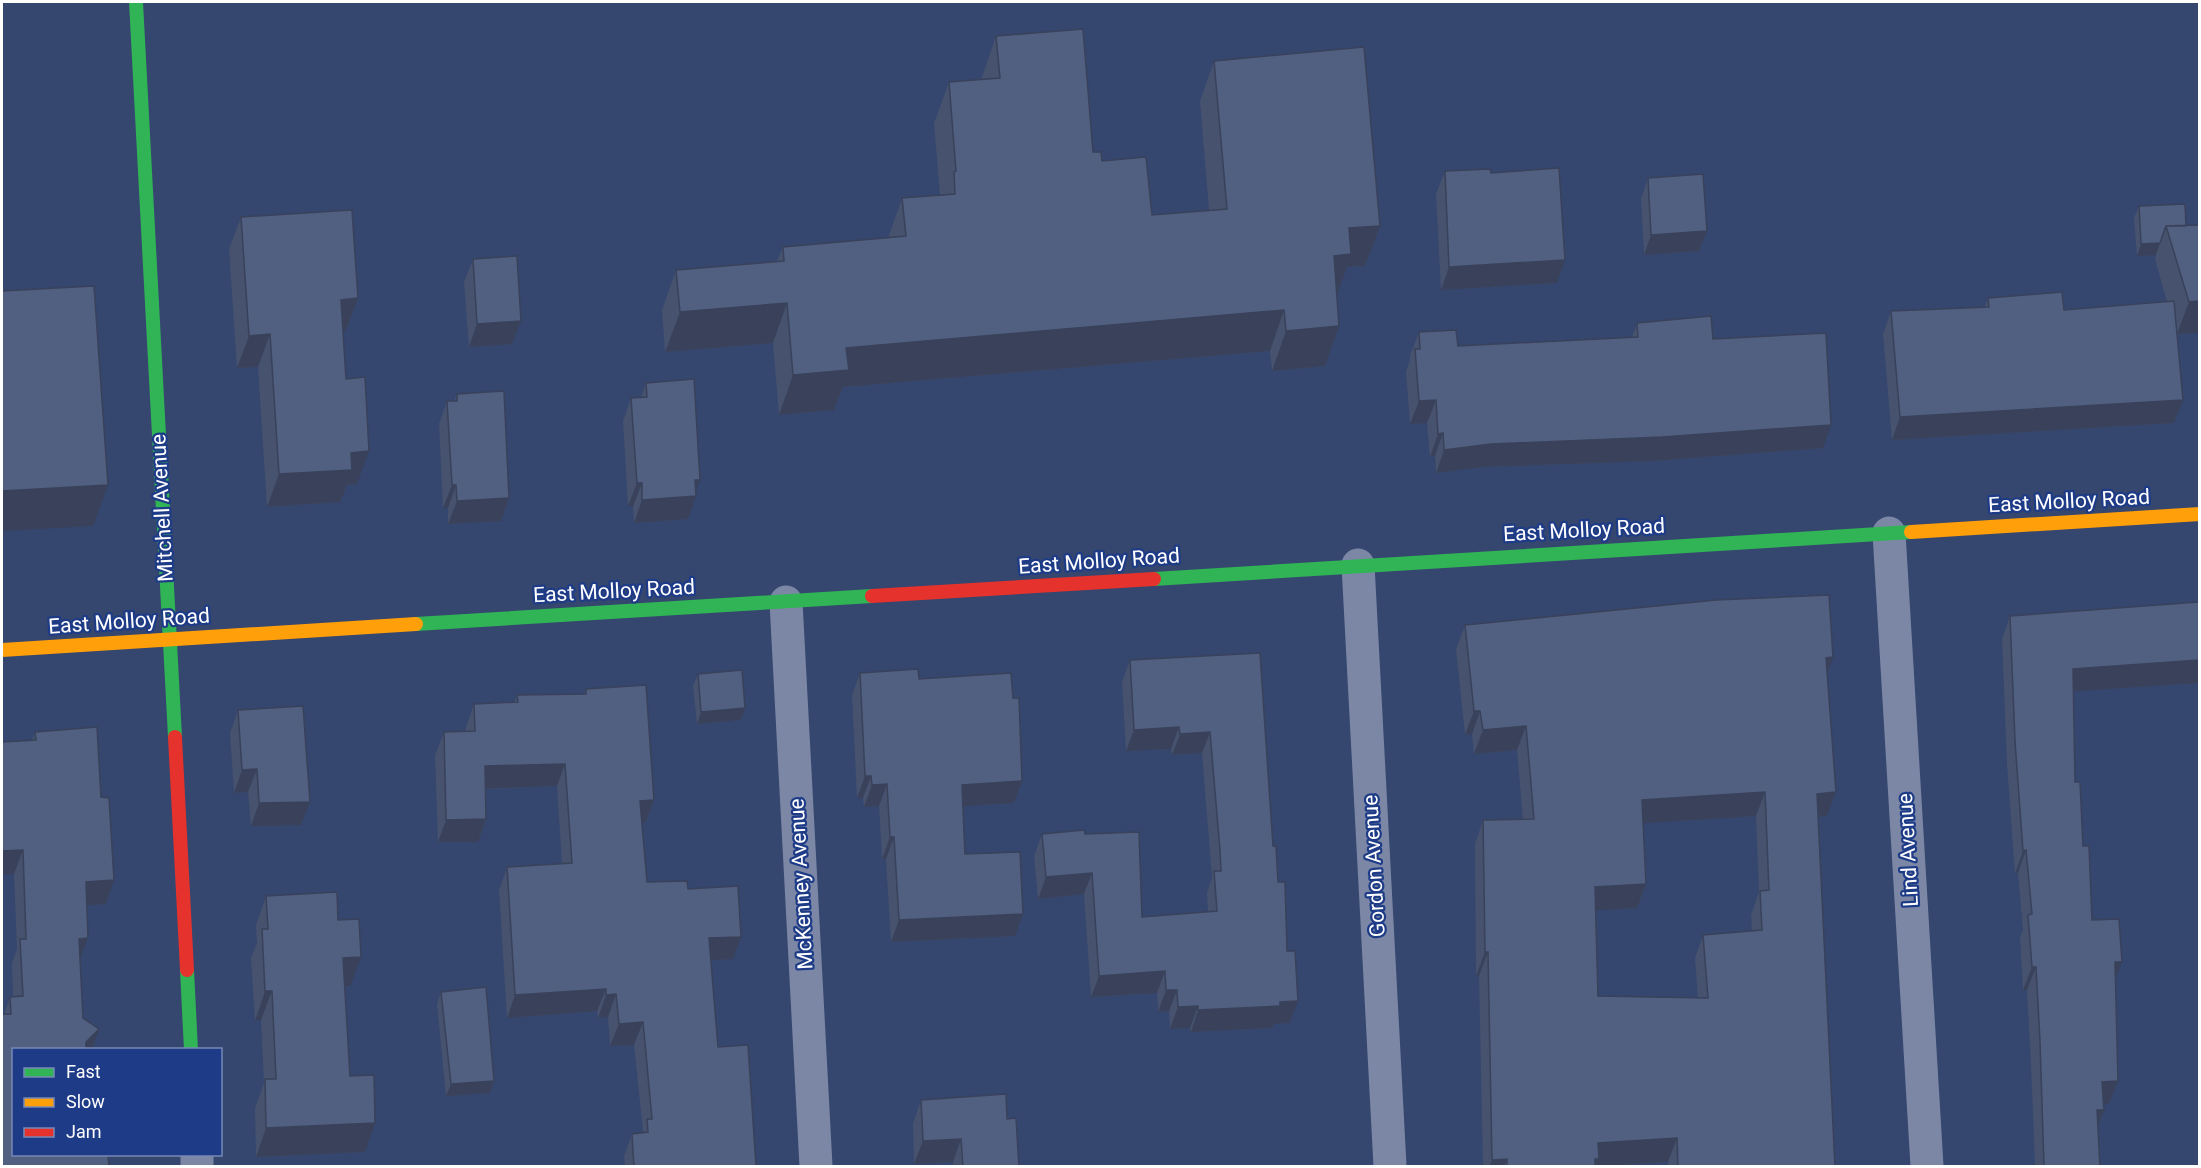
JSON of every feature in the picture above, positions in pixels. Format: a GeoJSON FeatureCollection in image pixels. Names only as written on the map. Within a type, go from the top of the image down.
{"type":"FeatureCollection","features":[{"type":"Feature","properties":{"kind":"street","name":"Mitchell Avenue"},"geometry":{"type":"LineString","coordinates":[[136,2],[191,1048]]}},
{"type":"Feature","properties":{"kind":"street","name":"East Molloy Road"},"geometry":{"type":"LineString","coordinates":[[2,650],[2199,514]]}},
{"type":"Feature","properties":{"kind":"street","name":"Lind Avenue"},"geometry":{"type":"LineString","coordinates":[[1889,533],[1927,1167]]}},
{"type":"Feature","properties":{"kind":"street","name":"Gordon Avenue"},"geometry":{"type":"LineString","coordinates":[[1358,565],[1390,1167]]}},
{"type":"Feature","properties":{"kind":"street","name":"McKenney Avenue"},"geometry":{"type":"LineString","coordinates":[[786,602],[816,1167]]}},
{"type":"Feature","properties":{"kind":"building"},"geometry":{"type":"Polygon","coordinates":[[[1083,29],[1093,152],[1101,152],[1102,161],[1146,157],[1152,215],[1227,209],[1214,61],[1364,47],[1380,226],[1349,228],[1351,254],[1334,256],[1339,326],[1286,331],[1284,310],[846,348],[849,370],[793,375],[787,303],[680,312],[676,270],[784,261],[783,247],[906,236],[902,198],[955,194],[954,172],[956,171],[949,82],[1000,78],[996,36],[1083,29]]]}},
{"type":"Feature","properties":{"kind":"building"},"geometry":{"type":"Polygon","coordinates":[[[1559,168],[1565,260],[1449,267],[1445,171],[1490,169],[1491,173],[1559,168]]]}},
{"type":"Feature","properties":{"kind":"building"},"geometry":{"type":"Polygon","coordinates":[[[1703,174],[1707,231],[1651,235],[1648,178],[1703,174]]]}},
{"type":"Feature","properties":{"kind":"building"},"geometry":{"type":"Polygon","coordinates":[[[2185,204],[2186,226],[2166,226],[2160,243],[2141,244],[2139,206],[2185,204]]]}},
{"type":"Feature","properties":{"kind":"building"},"geometry":{"type":"Polygon","coordinates":[[[352,210],[358,298],[341,300],[346,379],[365,377],[369,451],[351,453],[352,470],[279,474],[270,334],[249,336],[241,217],[352,210]]]}},
{"type":"Feature","properties":{"kind":"building"},"geometry":{"type":"Polygon","coordinates":[[[2199,225],[2199,301],[2189,302],[2166,226],[2199,225]]]}},
{"type":"Feature","properties":{"kind":"building"},"geometry":{"type":"Polygon","coordinates":[[[517,256],[521,321],[477,324],[473,259],[517,256]]]}},
{"type":"Feature","properties":{"kind":"building"},"geometry":{"type":"Polygon","coordinates":[[[94,286],[108,485],[2,491],[2,291],[94,286]]]}},
{"type":"Feature","properties":{"kind":"building"},"geometry":{"type":"Polygon","coordinates":[[[2062,292],[2064,310],[2174,301],[2183,400],[1900,417],[1891,311],[1989,307],[1988,298],[2062,292]]]}},
{"type":"Feature","properties":{"kind":"building"},"geometry":{"type":"Polygon","coordinates":[[[1711,316],[1713,339],[1826,333],[1831,425],[1662,437],[1491,444],[1444,450],[1443,433],[1438,434],[1436,400],[1419,401],[1415,349],[1420,349],[1419,332],[1456,330],[1458,346],[1638,337],[1637,323],[1711,316]]]}},
{"type":"Feature","properties":{"kind":"building"},"geometry":{"type":"Polygon","coordinates":[[[694,379],[700,480],[695,480],[696,496],[642,500],[642,483],[637,483],[631,398],[647,397],[646,383],[694,379]]]}},
{"type":"Feature","properties":{"kind":"building"},"geometry":{"type":"Polygon","coordinates":[[[504,391],[509,498],[457,501],[456,485],[452,485],[447,401],[457,401],[457,394],[504,391]]]}},
{"type":"Feature","properties":{"kind":"building"},"geometry":{"type":"Polygon","coordinates":[[[1829,595],[1833,657],[1826,658],[1836,792],[1817,794],[1835,1167],[1678,1167],[1677,1138],[1598,1143],[1599,1159],[1595,1159],[1595,1167],[1507,1167],[1507,1159],[1492,1160],[1483,820],[1534,819],[1526,726],[1483,730],[1480,711],[1474,711],[1465,625],[1716,600],[1829,595]],[[1765,792],[1642,800],[1646,884],[1595,887],[1598,996],[1708,998],[1703,935],[1762,930],[1760,891],[1769,890],[1765,792]]]}},
{"type":"Feature","properties":{"kind":"building"},"geometry":{"type":"Polygon","coordinates":[[[2199,602],[2199,660],[2073,669],[2075,782],[2080,782],[2083,846],[2089,846],[2092,920],[2119,919],[2122,962],[2115,962],[2118,1081],[2102,1082],[2104,1110],[2097,1110],[2100,1167],[2044,1167],[2036,967],[2032,967],[2028,915],[2032,914],[2026,850],[2023,851],[2015,741],[2010,616],[2199,602]]]}},
{"type":"Feature","properties":{"kind":"building"},"geometry":{"type":"Polygon","coordinates":[[[1260,653],[1273,846],[1276,846],[1278,882],[1285,882],[1287,951],[1295,951],[1298,1001],[1280,1002],[1280,1006],[1198,1010],[1198,1006],[1178,1007],[1177,990],[1166,990],[1165,971],[1099,976],[1092,873],[1046,877],[1042,834],[1084,830],[1085,834],[1139,832],[1142,917],[1217,911],[1214,871],[1221,871],[1210,732],[1180,734],[1179,727],[1134,730],[1130,660],[1260,653]]]}},
{"type":"Feature","properties":{"kind":"building"},"geometry":{"type":"Polygon","coordinates":[[[918,669],[919,679],[1011,673],[1013,698],[1019,698],[1022,781],[962,785],[965,854],[1020,852],[1023,914],[899,920],[894,837],[890,837],[887,784],[872,785],[871,776],[865,776],[860,673],[918,669]]]}},
{"type":"Feature","properties":{"kind":"building"},"geometry":{"type":"Polygon","coordinates":[[[742,670],[745,708],[701,712],[698,674],[742,670]]]}},
{"type":"Feature","properties":{"kind":"building"},"geometry":{"type":"Polygon","coordinates":[[[646,685],[654,800],[640,801],[647,882],[687,881],[688,889],[738,886],[741,937],[709,938],[718,1047],[748,1045],[756,1166],[634,1167],[632,1134],[648,1132],[647,1119],[652,1119],[643,1022],[619,1024],[616,994],[606,995],[606,989],[515,995],[507,867],[572,863],[565,764],[485,766],[486,819],[446,820],[444,732],[475,731],[474,704],[518,702],[517,695],[586,694],[586,689],[646,685]]]}},
{"type":"Feature","properties":{"kind":"building"},"geometry":{"type":"Polygon","coordinates":[[[303,706],[310,802],[259,803],[257,769],[242,770],[238,710],[303,706]]]}},
{"type":"Feature","properties":{"kind":"building"},"geometry":{"type":"Polygon","coordinates":[[[97,727],[101,797],[109,798],[114,880],[86,882],[88,938],[79,939],[83,1018],[99,1029],[86,1042],[86,1048],[12,1048],[12,1156],[108,1156],[109,1167],[2,1167],[2,1014],[11,1014],[10,997],[23,996],[20,939],[26,939],[23,850],[2,851],[2,742],[36,740],[35,732],[97,727]]]}},
{"type":"Feature","properties":{"kind":"building"},"geometry":{"type":"Polygon","coordinates":[[[337,892],[338,920],[359,919],[361,957],[343,958],[350,1076],[374,1075],[375,1123],[266,1128],[265,1079],[276,1079],[272,991],[265,991],[262,929],[268,929],[266,896],[337,892]]]}},
{"type":"Feature","properties":{"kind":"building"},"geometry":{"type":"Polygon","coordinates":[[[486,987],[494,1081],[451,1084],[441,992],[486,987]]]}},
{"type":"Feature","properties":{"kind":"building"},"geometry":{"type":"Polygon","coordinates":[[[1006,1094],[1007,1119],[1016,1118],[1019,1167],[963,1167],[961,1139],[923,1141],[921,1100],[1006,1094]]]}},
{"type":"Feature","properties":{"kind":"traffic: fast"},"geometry":{"type":"LineString","coordinates":[[136,2],[175,737]]}},
{"type":"Feature","properties":{"kind":"traffic: fast"},"geometry":{"type":"LineString","coordinates":[[1154,579],[1911,532]]}},
{"type":"Feature","properties":{"kind":"traffic: fast"},"geometry":{"type":"LineString","coordinates":[[416,624],[872,596]]}},
{"type":"Feature","properties":{"kind":"traffic: fast"},"geometry":{"type":"LineString","coordinates":[[187,970],[191,1048]]}},
{"type":"Feature","properties":{"kind":"traffic: slow"},"geometry":{"type":"LineString","coordinates":[[1911,532],[2200,514]]}},
{"type":"Feature","properties":{"kind":"traffic: slow"},"geometry":{"type":"LineString","coordinates":[[2,650],[416,624]]}},
{"type":"Feature","properties":{"kind":"traffic: jam"},"geometry":{"type":"LineString","coordinates":[[872,596],[1154,579]]}},
{"type":"Feature","properties":{"kind":"traffic: jam"},"geometry":{"type":"LineString","coordinates":[[175,737],[187,970]]}}]}
